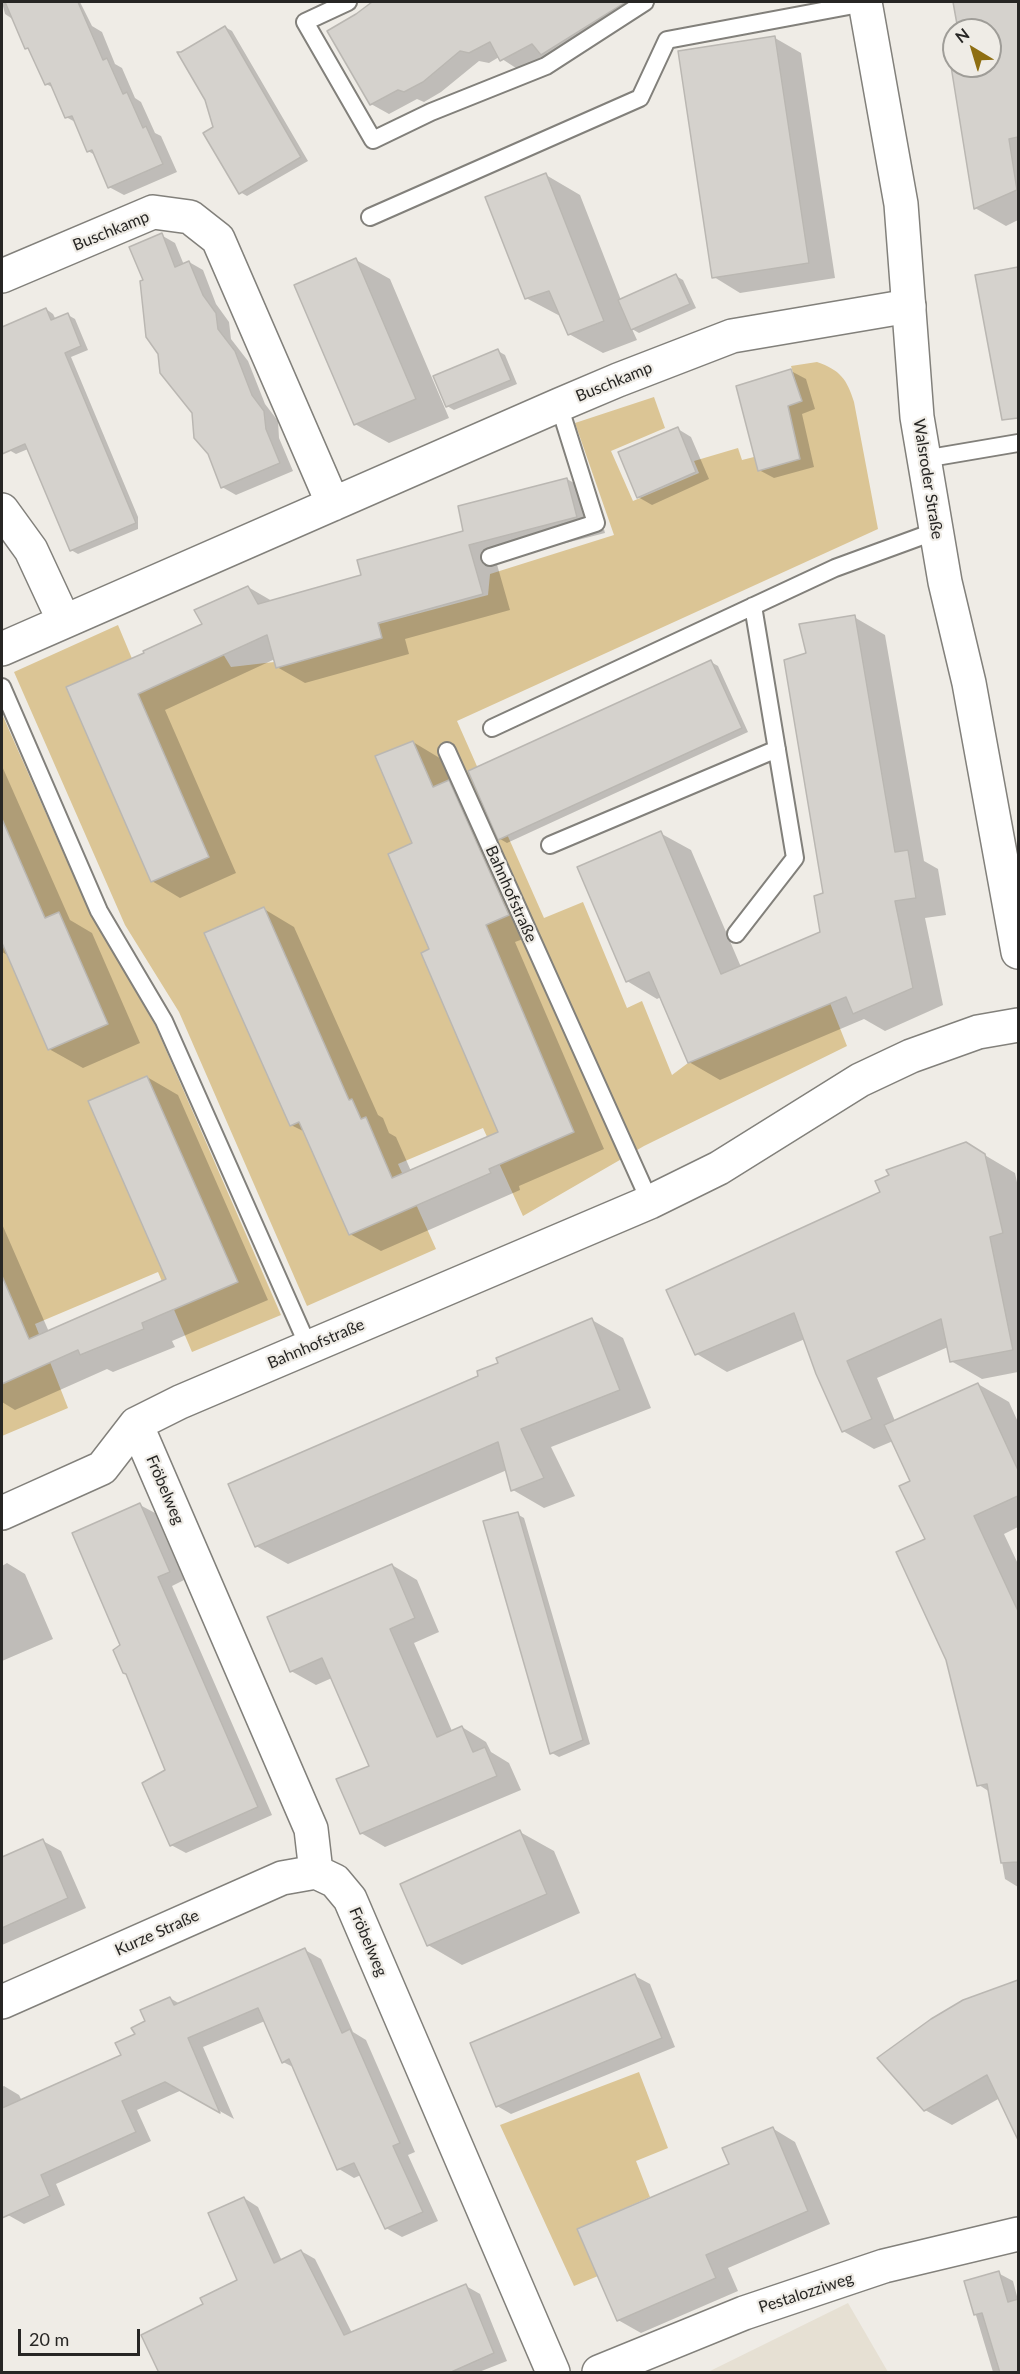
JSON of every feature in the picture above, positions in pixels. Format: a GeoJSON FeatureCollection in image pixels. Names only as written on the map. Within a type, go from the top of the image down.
{"type":"FeatureCollection","features":[{"type":"Feature","properties":{"kind":"street","name":"Walsroder Straße"},"geometry":{"type":"LineString","coordinates":[[865,2],[901,204],[917,417],[945,582],[969,683],[1018,952]]}},
{"type":"Feature","properties":{"kind":"street","name":"Buschkamp"},"geometry":{"type":"LineString","coordinates":[[2,276],[153,212],[190,218],[218,239],[333,504]]}},
{"type":"Feature","properties":{"kind":"street","name":"Buschkamp"},"geometry":{"type":"LineString","coordinates":[[2,649],[559,405],[732,336],[909,306]]}},
{"type":"Feature","properties":{"kind":"street"},"geometry":{"type":"LineString","coordinates":[[2,510],[32,550],[64,621]]}},
{"type":"Feature","properties":{"kind":"street","name":"Bahnhofstraße"},"geometry":{"type":"LineString","coordinates":[[2,1513],[102,1468],[136,1424],[180,1402],[650,1202],[719,1168],[860,1080],[910,1056],[978,1032],[1018,1025]]}},
{"type":"Feature","properties":{"kind":"street","name":"Fröbelweg"},"geometry":{"type":"LineString","coordinates":[[136,1424],[311,1829],[316,1872],[335,1881],[350,1899],[553,2373]]}},
{"type":"Feature","properties":{"kind":"street","name":"Kurze Straße"},"geometry":{"type":"LineString","coordinates":[[2,2002],[282,1878],[316,1872]]}},
{"type":"Feature","properties":{"kind":"street","name":"Pestalozziweg"},"geometry":{"type":"LineString","coordinates":[[599,2373],[744,2313],[884,2266],[1018,2234]]}},
{"type":"Feature","properties":{"kind":"lane"},"geometry":{"type":"LineString","coordinates":[[348,2],[305,22],[373,140],[431,112],[546,66],[645,2]]}},
{"type":"Feature","properties":{"kind":"lane"},"geometry":{"type":"LineString","coordinates":[[370,217],[640,98],[667,40],[865,2]]}},
{"type":"Feature","properties":{"kind":"lane"},"geometry":{"type":"LineString","coordinates":[[490,557],[596,523],[559,405]]}},
{"type":"Feature","properties":{"kind":"lane"},"geometry":{"type":"LineString","coordinates":[[924,459],[1018,443]]}},
{"type":"Feature","properties":{"kind":"lane"},"geometry":{"type":"LineString","coordinates":[[492,728],[835,568],[936,531]]}},
{"type":"Feature","properties":{"kind":"lane"},"geometry":{"type":"LineString","coordinates":[[736,934],[795,858],[753,606]]}},
{"type":"Feature","properties":{"kind":"lane"},"geometry":{"type":"LineString","coordinates":[[2,687],[99,911],[164,1021],[309,1348]]}},
{"type":"Feature","properties":{"kind":"lane"},"geometry":{"type":"LineString","coordinates":[[550,845],[777,749]]}},
{"type":"Feature","properties":{"kind":"lane","name":"Bahnhofstraße"},"geometry":{"type":"LineString","coordinates":[[447,751],[650,1202]]}},
{"type":"Feature","properties":{"kind":"shaded area"},"geometry":{"type":"Polygon","coordinates":[[[817,362],[832,368],[842,376],[854,402],[878,529],[457,721],[544,918],[583,902],[627,1008],[642,1001],[672,1075],[688,1063],[830,1003],[847,1046],[644,1146],[523,1216],[483,1128],[398,1164],[436,1249],[307,1306],[179,1012],[125,925],[14,672],[118,625],[143,685],[220,649],[231,667],[274,662],[378,635],[375,625],[488,595],[490,574],[614,535],[575,423],[654,397],[665,428],[611,451],[633,501],[699,473],[694,461],[738,448],[742,460],[754,457],[759,471],[799,459],[788,406],[801,401],[791,366],[817,362]]]}},
{"type":"Feature","properties":{"kind":"shaded area"},"geometry":{"type":"Polygon","coordinates":[[[2,714],[86,904],[156,1027],[281,1315],[192,1352],[158,1272],[35,1324],[68,1408],[2,1436],[2,714]]]}},
{"type":"Feature","properties":{"kind":"shaded area"},"geometry":{"type":"Polygon","coordinates":[[[639,2072],[668,2148],[636,2161],[650,2197],[578,2229],[598,2276],[574,2286],[500,2125],[639,2072]]]}},
{"type":"Feature","properties":{"kind":"shaded area"},"geometry":{"type":"Polygon","coordinates":[[[848,2303],[888,2372],[708,2372],[848,2303]]]}},
{"type":"Feature","properties":{"kind":"building"},"geometry":{"type":"Polygon","coordinates":[[[5,2],[78,2],[103,60],[107,58],[123,94],[127,92],[163,164],[108,188],[92,150],[87,152],[72,116],[65,118],[50,83],[45,85],[28,48],[25,49],[5,2]]]}},
{"type":"Feature","properties":{"kind":"building"},"geometry":{"type":"Polygon","coordinates":[[[372,2],[626,2],[541,55],[532,44],[500,61],[490,42],[469,53],[460,51],[423,82],[404,92],[398,90],[370,105],[327,31],[372,2]]]}},
{"type":"Feature","properties":{"kind":"building"},"geometry":{"type":"Polygon","coordinates":[[[953,2],[1018,2],[1018,137],[1009,139],[1017,190],[974,209],[953,78],[1002,78],[1002,18],[956,18],[953,2]]]}},
{"type":"Feature","properties":{"kind":"building"},"geometry":{"type":"Polygon","coordinates":[[[225,26],[301,157],[239,194],[203,133],[213,127],[205,100],[177,52],[181,52],[225,26]]]}},
{"type":"Feature","properties":{"kind":"building"},"geometry":{"type":"Polygon","coordinates":[[[775,36],[809,263],[712,278],[678,51],[775,36]]]}},
{"type":"Feature","properties":{"kind":"building"},"geometry":{"type":"Polygon","coordinates":[[[546,173],[604,321],[568,335],[549,291],[525,299],[485,197],[546,173]]]}},
{"type":"Feature","properties":{"kind":"building"},"geometry":{"type":"Polygon","coordinates":[[[162,233],[175,267],[189,261],[203,295],[216,313],[218,329],[235,351],[252,395],[264,411],[266,429],[280,463],[221,488],[208,454],[194,438],[192,413],[160,373],[158,354],[146,337],[140,281],[143,280],[129,247],[162,233]]]}},
{"type":"Feature","properties":{"kind":"building"},"geometry":{"type":"Polygon","coordinates":[[[356,258],[416,399],[354,425],[294,285],[356,258]]]}},
{"type":"Feature","properties":{"kind":"building"},"geometry":{"type":"Polygon","coordinates":[[[1018,267],[1018,418],[1002,420],[975,275],[1018,267]]]}},
{"type":"Feature","properties":{"kind":"building"},"geometry":{"type":"Polygon","coordinates":[[[676,274],[690,304],[631,330],[618,300],[676,274]]]}},
{"type":"Feature","properties":{"kind":"building"},"geometry":{"type":"Polygon","coordinates":[[[46,308],[51,320],[68,313],[81,346],[65,353],[136,523],[70,551],[25,444],[2,454],[2,327],[46,308]]]}},
{"type":"Feature","properties":{"kind":"building"},"geometry":{"type":"Polygon","coordinates":[[[498,349],[511,380],[446,407],[433,376],[498,349]]]}},
{"type":"Feature","properties":{"kind":"building"},"geometry":{"type":"Polygon","coordinates":[[[791,369],[802,401],[788,406],[800,459],[758,471],[736,386],[791,369]]]}},
{"type":"Feature","properties":{"kind":"building"},"geometry":{"type":"Polygon","coordinates":[[[678,427],[696,472],[637,498],[618,452],[678,427]]]}},
{"type":"Feature","properties":{"kind":"building"},"geometry":{"type":"Polygon","coordinates":[[[567,478],[577,517],[469,545],[483,594],[378,623],[382,638],[276,668],[267,635],[138,694],[209,857],[151,882],[66,687],[144,653],[143,651],[202,624],[194,610],[248,586],[258,604],[361,575],[357,560],[463,531],[458,506],[567,478]]]}},
{"type":"Feature","properties":{"kind":"building"},"geometry":{"type":"Polygon","coordinates":[[[855,615],[895,852],[908,850],[916,898],[895,901],[913,988],[853,1014],[846,997],[688,1063],[649,972],[626,982],[577,867],[661,831],[721,974],[820,932],[814,896],[823,893],[784,660],[806,653],[799,624],[855,615]]]}},
{"type":"Feature","properties":{"kind":"building"},"geometry":{"type":"Polygon","coordinates":[[[711,660],[742,728],[498,840],[468,771],[711,660]]]}},
{"type":"Feature","properties":{"kind":"building"},"geometry":{"type":"Polygon","coordinates":[[[413,741],[433,787],[449,780],[509,915],[486,925],[574,1132],[489,1169],[491,1173],[349,1235],[299,1122],[290,1126],[204,933],[264,907],[349,1100],[352,1099],[361,1119],[366,1117],[392,1178],[498,1132],[421,953],[429,949],[388,854],[412,843],[375,756],[413,741]]]}},
{"type":"Feature","properties":{"kind":"building"},"geometry":{"type":"Polygon","coordinates":[[[2,819],[45,918],[59,912],[108,1024],[48,1050],[2,943],[2,819]]]}},
{"type":"Feature","properties":{"kind":"building"},"geometry":{"type":"Polygon","coordinates":[[[147,1076],[238,1282],[142,1323],[144,1329],[80,1355],[78,1350],[2,1384],[2,1276],[29,1339],[166,1279],[88,1101],[147,1076]]]}},
{"type":"Feature","properties":{"kind":"building"},"geometry":{"type":"Polygon","coordinates":[[[966,1142],[985,1154],[1003,1233],[990,1237],[1013,1350],[950,1362],[941,1319],[847,1361],[872,1419],[842,1432],[816,1374],[794,1313],[695,1355],[666,1290],[880,1192],[875,1181],[889,1175],[886,1170],[966,1142]]]}},
{"type":"Feature","properties":{"kind":"building"},"geometry":{"type":"Polygon","coordinates":[[[592,1318],[620,1390],[521,1429],[544,1478],[511,1491],[498,1442],[255,1547],[228,1484],[478,1376],[477,1371],[498,1363],[496,1358],[592,1318]]]}},
{"type":"Feature","properties":{"kind":"building"},"geometry":{"type":"Polygon","coordinates":[[[978,1383],[1018,1470],[1018,1496],[974,1516],[1018,1611],[1018,1862],[1001,1863],[987,1784],[977,1786],[946,1660],[896,1552],[925,1539],[899,1486],[910,1481],[884,1425],[978,1383]]]}},
{"type":"Feature","properties":{"kind":"building"},"geometry":{"type":"Polygon","coordinates":[[[140,1503],[170,1572],[158,1577],[258,1807],[170,1846],[142,1783],[165,1770],[126,1674],[123,1673],[113,1650],[120,1645],[72,1533],[140,1503]]]}},
{"type":"Feature","properties":{"kind":"building"},"geometry":{"type":"Polygon","coordinates":[[[518,1512],[583,1740],[550,1754],[483,1521],[518,1512]]]}},
{"type":"Feature","properties":{"kind":"building"},"geometry":{"type":"Polygon","coordinates":[[[392,1564],[415,1618],[390,1629],[437,1737],[462,1726],[473,1752],[485,1747],[497,1776],[360,1834],[336,1779],[369,1766],[322,1658],[290,1672],[267,1617],[392,1564]]]}},
{"type":"Feature","properties":{"kind":"building"},"geometry":{"type":"Polygon","coordinates":[[[520,1830],[547,1894],[427,1946],[400,1884],[520,1830]]]}},
{"type":"Feature","properties":{"kind":"building"},"geometry":{"type":"Polygon","coordinates":[[[43,1839],[68,1898],[2,1928],[2,1857],[43,1839]]]}},
{"type":"Feature","properties":{"kind":"building"},"geometry":{"type":"Polygon","coordinates":[[[305,1948],[342,2033],[350,2029],[400,2143],[393,2146],[423,2212],[385,2229],[354,2163],[337,2170],[289,2059],[282,2063],[258,2008],[188,2038],[220,2113],[165,2082],[122,2101],[136,2132],[41,2175],[50,2196],[2,2218],[2,2108],[121,2055],[115,2043],[135,2034],[131,2028],[145,2021],[140,2010],[170,1997],[174,2005],[305,1948]]]}},
{"type":"Feature","properties":{"kind":"building"},"geometry":{"type":"Polygon","coordinates":[[[635,1974],[662,2038],[496,2107],[470,2043],[635,1974]]]}},
{"type":"Feature","properties":{"kind":"building"},"geometry":{"type":"Polygon","coordinates":[[[1018,1980],[1018,2140],[987,2075],[924,2111],[877,2058],[931,2019],[963,2000],[1018,1980]]]}},
{"type":"Feature","properties":{"kind":"building"},"geometry":{"type":"Polygon","coordinates":[[[773,2127],[808,2211],[706,2255],[716,2278],[617,2321],[577,2229],[729,2164],[722,2148],[773,2127]]]}},
{"type":"Feature","properties":{"kind":"building"},"geometry":{"type":"Polygon","coordinates":[[[244,2197],[274,2263],[301,2250],[344,2335],[466,2284],[494,2353],[449,2373],[159,2373],[141,2335],[203,2304],[200,2298],[237,2280],[208,2213],[244,2197]]]}},
{"type":"Feature","properties":{"kind":"building"},"geometry":{"type":"Polygon","coordinates":[[[999,2271],[1008,2302],[1018,2299],[1018,2373],[1000,2373],[982,2313],[974,2315],[964,2281],[999,2271]]]}}]}
